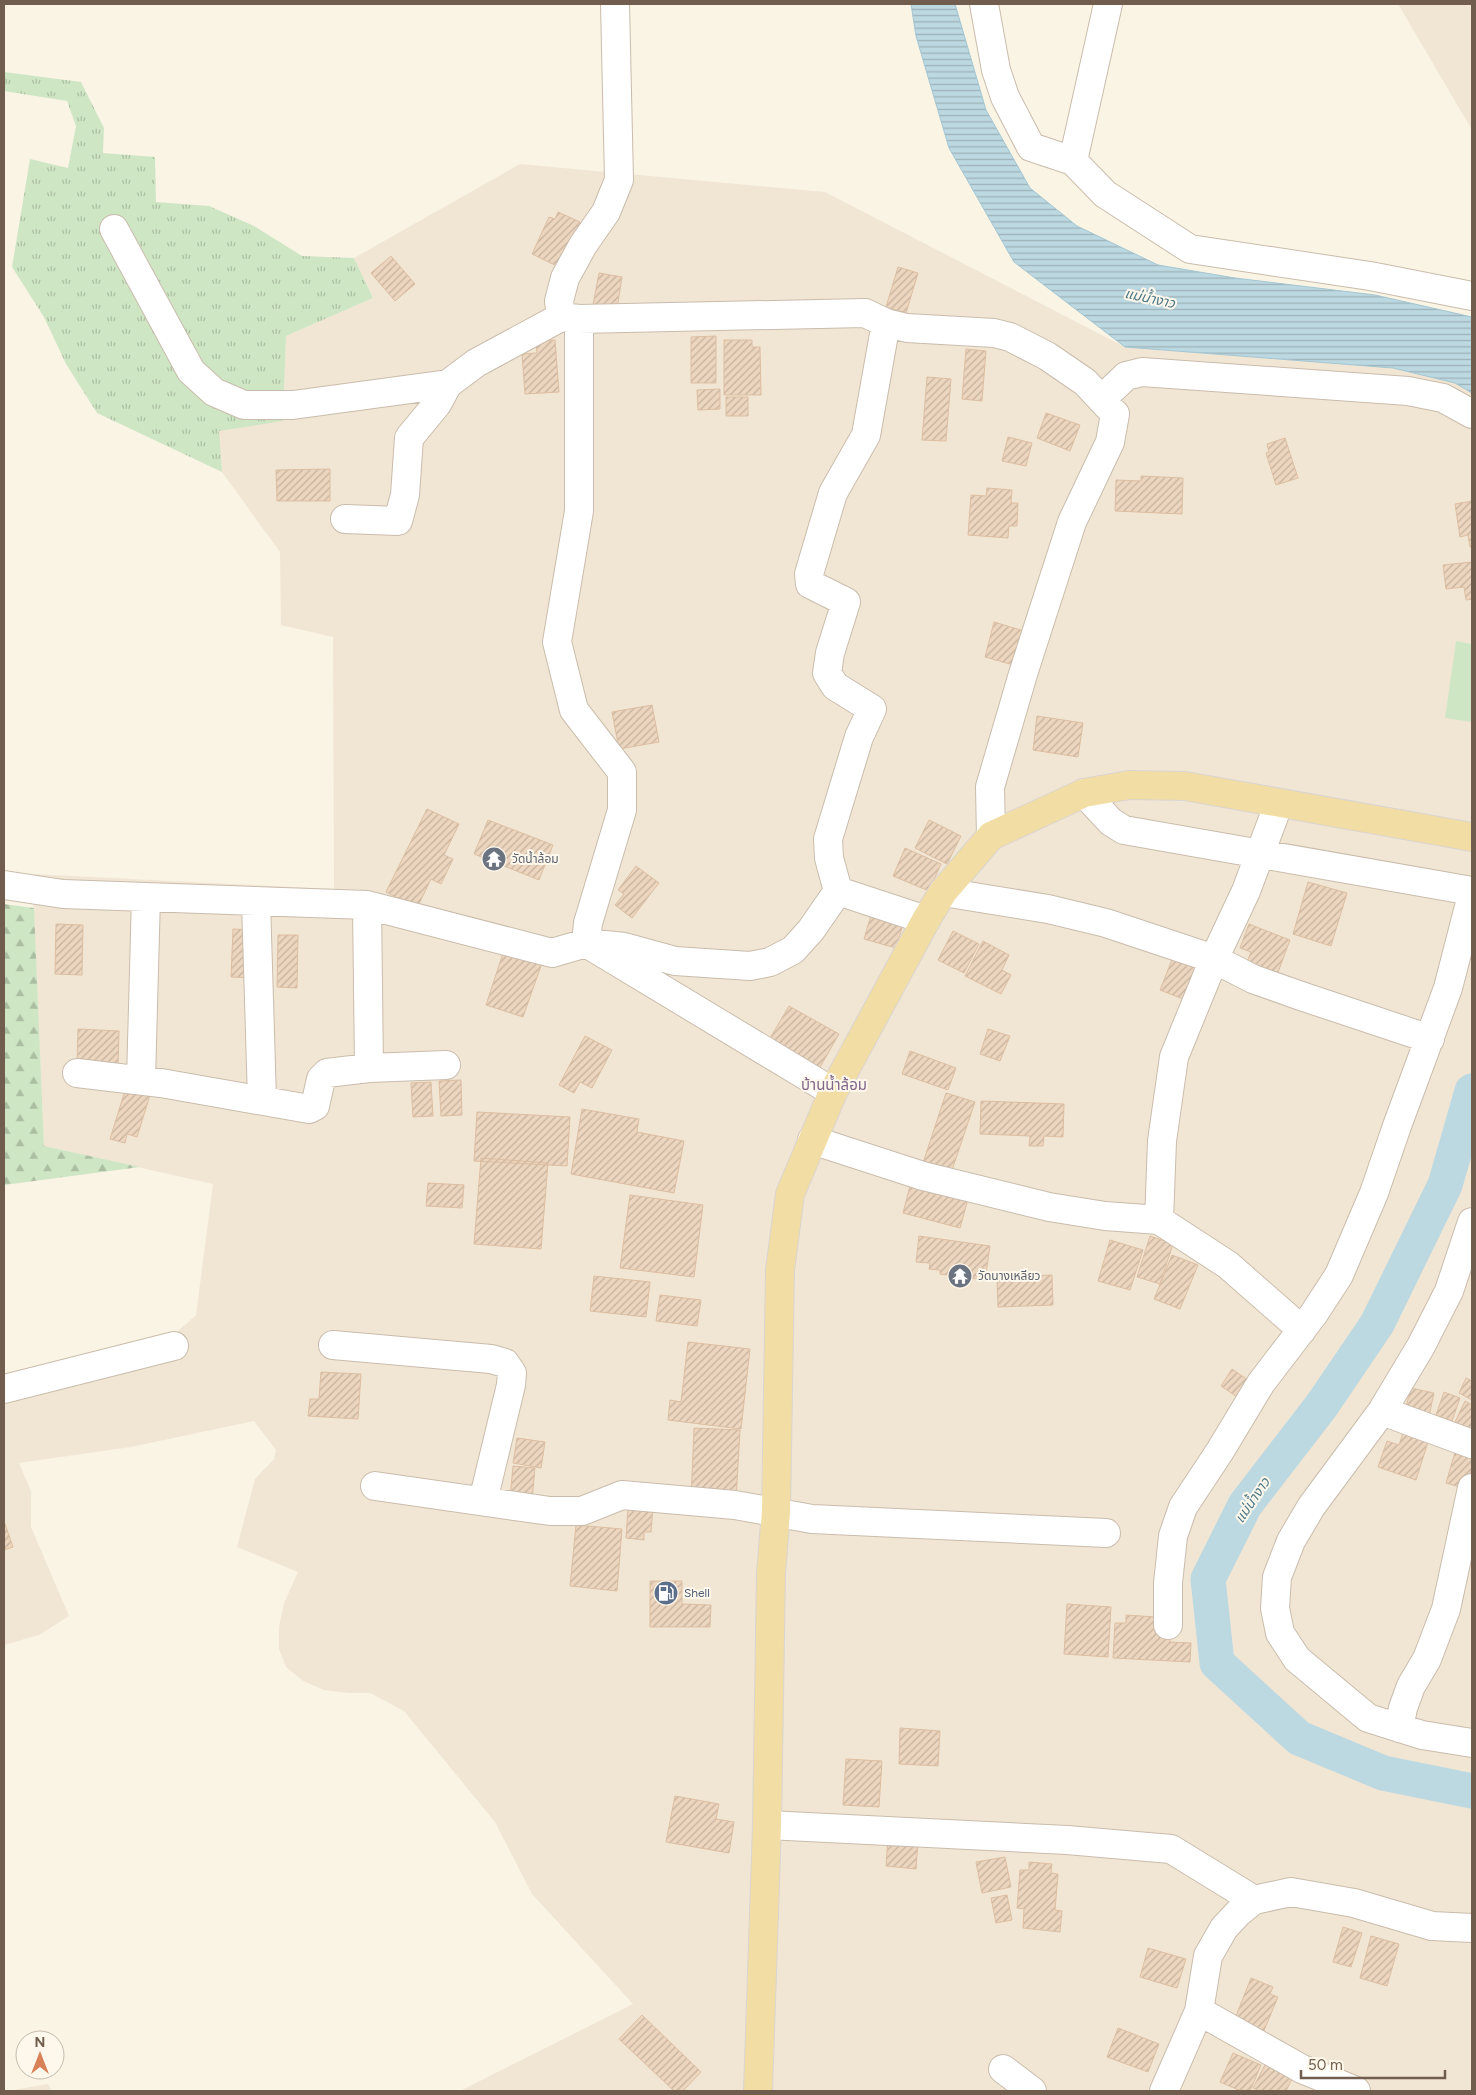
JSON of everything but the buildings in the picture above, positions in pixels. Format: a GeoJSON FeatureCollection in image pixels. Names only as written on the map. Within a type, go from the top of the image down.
{"type":"FeatureCollection","features":[{"type":"Feature","properties":{"kind":"main road"},"geometry":{"type":"LineString","coordinates":[[758,2091],[767,1825],[771,1573],[776,1512],[780,1270],[790,1194],[832,1092],[926,920],[942,892],[991,836],[1084,793],[1129,785],[1185,786],[1472,837]]}},
{"type":"Feature","properties":{"kind":"street"},"geometry":{"type":"LineString","coordinates":[[586,943],[588,923],[622,810],[622,772],[574,710],[557,642],[579,511],[570,318],[559,301],[566,278],[583,245],[606,212],[619,180],[615,4]]}},
{"type":"Feature","properties":{"kind":"street"},"geometry":{"type":"LineString","coordinates":[[984,4],[996,70],[1005,97],[1031,147],[1074,161],[1105,194],[1190,249],[1370,276],[1472,296]]}},
{"type":"Feature","properties":{"kind":"street"},"geometry":{"type":"LineString","coordinates":[[1074,161],[1108,4]]}},
{"type":"Feature","properties":{"kind":"street"},"geometry":{"type":"LineString","coordinates":[[114,229],[191,371],[214,392],[244,405],[293,405],[448,384]]}},
{"type":"Feature","properties":{"kind":"street"},"geometry":{"type":"LineString","coordinates":[[345,519],[398,521],[405,495],[409,438],[437,404],[448,384],[476,363],[570,318],[865,313],[886,323],[907,328],[994,333],[1010,337],[1047,356],[1085,382],[1115,414],[1110,442],[1072,522],[1023,674],[990,787],[991,836]]}},
{"type":"Feature","properties":{"kind":"street"},"geometry":{"type":"LineString","coordinates":[[4,885],[63,894],[367,904],[552,953],[586,943],[624,947],[675,960],[750,966],[770,962],[793,950],[811,930],[838,891],[830,858],[828,839],[860,736],[872,708],[835,686],[827,672],[830,653],[846,602],[810,584],[809,574],[832,493],[866,435],[886,323]]}},
{"type":"Feature","properties":{"kind":"street"},"geometry":{"type":"LineString","coordinates":[[1102,399],[1126,376],[1142,372],[1408,391],[1443,398],[1472,414]]}},
{"type":"Feature","properties":{"kind":"street"},"geometry":{"type":"LineString","coordinates":[[1084,793],[1111,822],[1124,830],[1472,891]]}},
{"type":"Feature","properties":{"kind":"street"},"geometry":{"type":"LineString","coordinates":[[1159,1220],[1162,1141],[1174,1057],[1214,959],[1246,890],[1279,803]]}},
{"type":"Feature","properties":{"kind":"street"},"geometry":{"type":"LineString","coordinates":[[838,891],[926,920]]}},
{"type":"Feature","properties":{"kind":"street"},"geometry":{"type":"LineString","coordinates":[[942,892],[1048,909],[1106,923],[1214,959],[1253,979],[1430,1039]]}},
{"type":"Feature","properties":{"kind":"street"},"geometry":{"type":"LineString","coordinates":[[1168,1625],[1168,1583],[1173,1536],[1183,1506],[1261,1383],[1302,1330],[1339,1275],[1374,1193],[1448,988],[1472,895]]}},
{"type":"Feature","properties":{"kind":"street"},"geometry":{"type":"LineString","coordinates":[[141,1080],[146,897]]}},
{"type":"Feature","properties":{"kind":"street"},"geometry":{"type":"LineString","coordinates":[[256,901],[262,1100]]}},
{"type":"Feature","properties":{"kind":"street"},"geometry":{"type":"LineString","coordinates":[[367,904],[369,1068]]}},
{"type":"Feature","properties":{"kind":"street"},"geometry":{"type":"LineString","coordinates":[[586,943],[832,1092]]}},
{"type":"Feature","properties":{"kind":"street"},"geometry":{"type":"LineString","coordinates":[[78,1072],[141,1080],[309,1109],[315,1106],[321,1079],[327,1073],[369,1068],[446,1065]]}},
{"type":"Feature","properties":{"kind":"street"},"geometry":{"type":"LineString","coordinates":[[812,1140],[923,1176],[1049,1207],[1105,1216],[1159,1220],[1228,1265],[1302,1330]]}},
{"type":"Feature","properties":{"kind":"street"},"geometry":{"type":"LineString","coordinates":[[1472,1222],[1449,1291],[1422,1346],[1382,1411],[1310,1506],[1291,1541],[1277,1577],[1275,1608],[1280,1632],[1297,1659],[1368,1718],[1422,1735],[1472,1743]]}},
{"type":"Feature","properties":{"kind":"street"},"geometry":{"type":"LineString","coordinates":[[333,1345],[491,1359],[506,1363],[512,1373],[511,1385],[483,1501]]}},
{"type":"Feature","properties":{"kind":"street"},"geometry":{"type":"LineString","coordinates":[[4,1389],[174,1346]]}},
{"type":"Feature","properties":{"kind":"street"},"geometry":{"type":"LineString","coordinates":[[1382,1411],[1472,1444]]}},
{"type":"Feature","properties":{"kind":"street"},"geometry":{"type":"LineString","coordinates":[[375,1486],[550,1511],[582,1511],[622,1495],[735,1505],[812,1519],[1106,1533]]}},
{"type":"Feature","properties":{"kind":"street"},"geometry":{"type":"LineString","coordinates":[[1399,1728],[1403,1708],[1411,1686],[1427,1659],[1446,1609],[1472,1488]]}},
{"type":"Feature","properties":{"kind":"street"},"geometry":{"type":"LineString","coordinates":[[767,1825],[1066,1840],[1171,1849],[1254,1900]]}},
{"type":"Feature","properties":{"kind":"street"},"geometry":{"type":"LineString","coordinates":[[1164,2091],[1199,2011],[1208,1956],[1224,1928],[1254,1900],[1291,1892],[1354,1903],[1432,1926],[1472,1928]]}},
{"type":"Feature","properties":{"kind":"street"},"geometry":{"type":"LineString","coordinates":[[1199,2011],[1302,2069],[1356,2091]]}},
{"type":"Feature","properties":{"kind":"street"},"geometry":{"type":"LineString","coordinates":[[1003,2069],[1032,2091]]}},
{"type":"Feature","properties":{"kind":"shaded area"},"geometry":{"type":"Polygon","coordinates":[[[1398,4],[1472,4],[1472,130],[1398,4]]]}},
{"type":"Feature","properties":{"kind":"shaded area"},"geometry":{"type":"Polygon","coordinates":[[[520,164],[825,192],[1125,347],[1393,368],[1455,383],[1472,393],[1472,2091],[460,2091],[633,2004],[532,1894],[495,1822],[404,1711],[370,1693],[324,1690],[303,1681],[286,1667],[279,1649],[279,1627],[284,1603],[298,1572],[237,1547],[255,1479],[274,1459],[276,1450],[254,1421],[131,1447],[19,1463],[31,1491],[31,1527],[69,1616],[39,1635],[4,1645],[4,1377],[178,1331],[196,1315],[213,1184],[44,1146],[32,874],[334,889],[333,637],[281,625],[280,552],[222,472],[218,431],[283,420],[286,336],[373,298],[354,258],[520,164]]]}},
{"type":"Feature","properties":{"kind":"shaded area"},"geometry":{"type":"Polygon","coordinates":[[[48,2084],[52,2091],[8,2091],[48,2084]]]}},
{"type":"Feature","properties":{"kind":"green space"},"geometry":{"type":"Polygon","coordinates":[[[4,72],[81,82],[104,128],[103,153],[155,157],[156,202],[209,206],[254,226],[302,256],[354,258],[373,298],[286,336],[283,421],[219,431],[222,472],[97,413],[66,364],[44,317],[12,267],[30,159],[68,168],[76,126],[67,101],[4,91],[4,72]]]}},
{"type":"Feature","properties":{"kind":"green space"},"geometry":{"type":"Polygon","coordinates":[[[1456,641],[1472,644],[1472,722],[1445,718],[1456,641]]]}},
{"type":"Feature","properties":{"kind":"green space"},"geometry":{"type":"Polygon","coordinates":[[[4,904],[34,908],[44,1146],[140,1167],[4,1185],[4,904]]]}},
{"type":"Feature","properties":{"kind":"water"},"geometry":{"type":"Polygon","coordinates":[[[911,4],[955,4],[986,110],[1030,188],[1077,226],[1158,265],[1235,278],[1375,295],[1472,317],[1472,393],[1455,383],[1393,368],[1125,347],[1014,262],[949,148],[916,36],[911,4]]]}},
{"type":"Feature","properties":{"kind":"waterway","name":"แม่น้ำงาว"},"geometry":{"type":"LineString","coordinates":[[1472,1091],[1445,1185],[1377,1324],[1322,1405],[1245,1505],[1208,1579],[1217,1663],[1299,1738],[1383,1773],[1472,1791]]}},
{"type":"Feature","properties":{"kind":"place","name":"วัดน้ำล้อม"},"geometry":{"type":"Point","coordinates":[494,859]}},
{"type":"Feature","properties":{"kind":"place","name":"วัดนางเหลียว"},"geometry":{"type":"Point","coordinates":[960,1276]}},
{"type":"Feature","properties":{"kind":"place","name":"Shell"},"geometry":{"type":"Point","coordinates":[666,1593]}},
{"type":"Feature","properties":{"kind":"district","name":"บ้านน้ำล้อม"},"geometry":{"type":"Point","coordinates":[834,1085]}}]}
